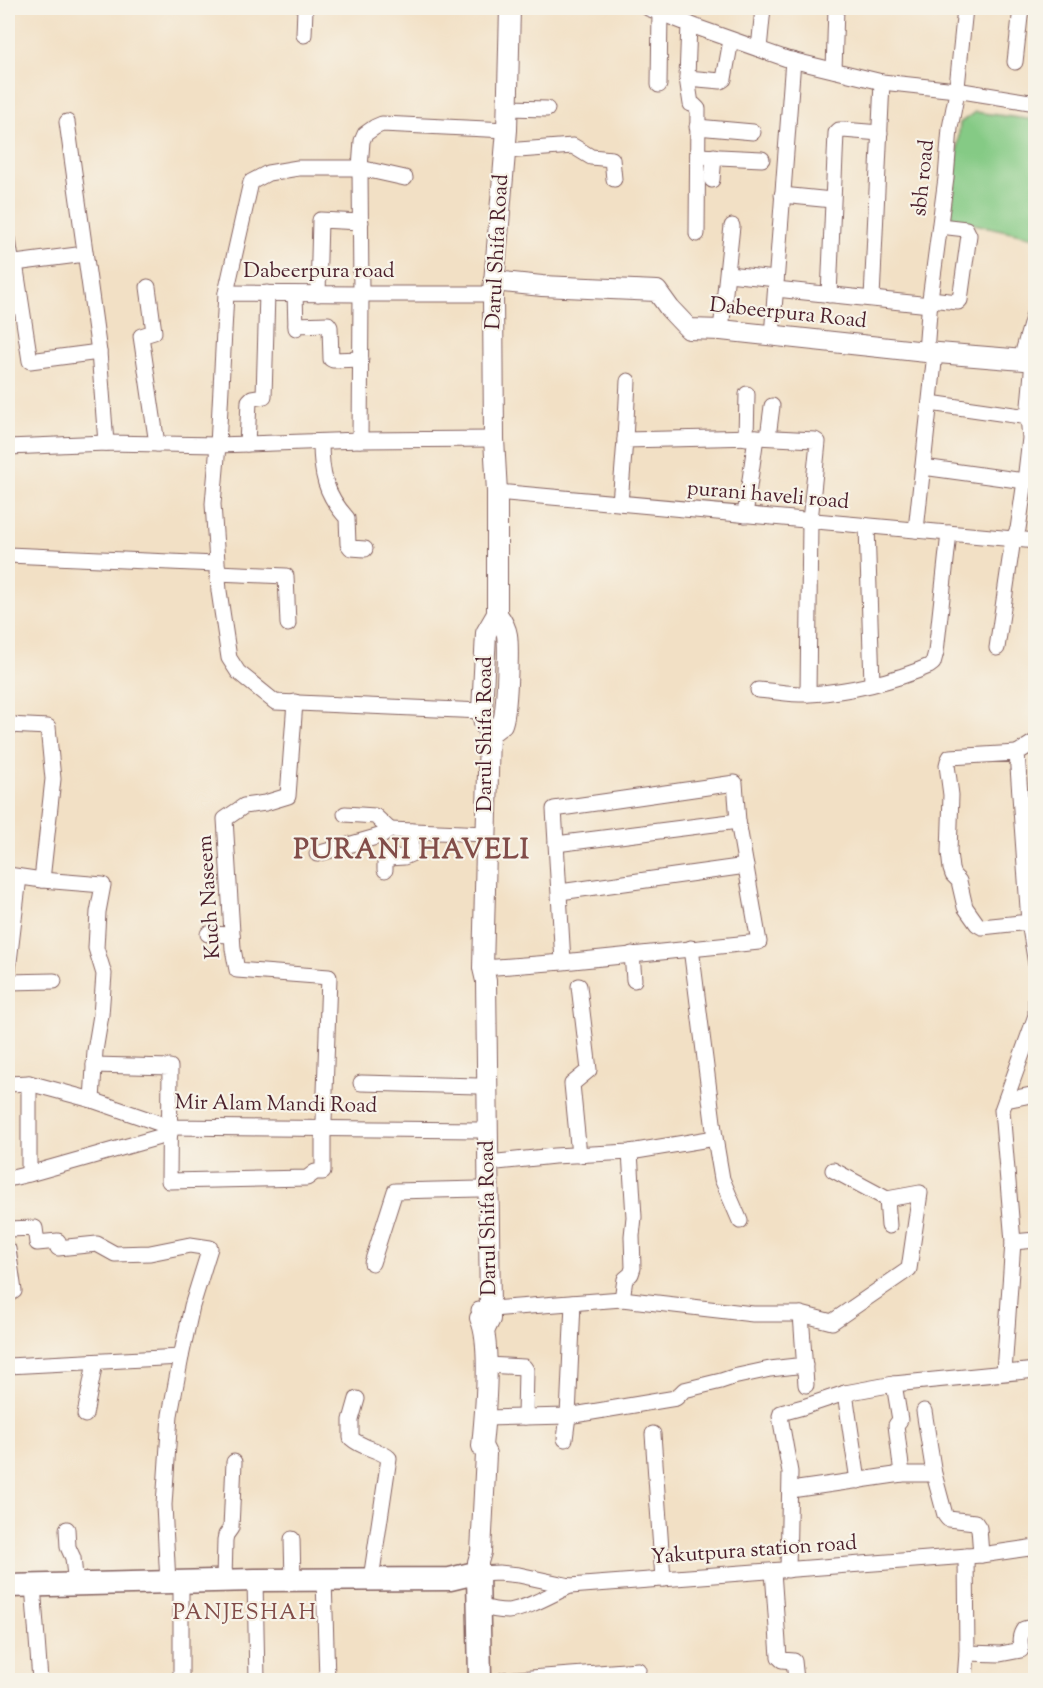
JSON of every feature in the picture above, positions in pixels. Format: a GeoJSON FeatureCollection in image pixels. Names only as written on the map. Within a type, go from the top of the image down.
{"type":"FeatureCollection","features":[{"type":"Feature","properties":{"kind":"highway"},"geometry":{"type":"LineString","coordinates":[[8,1586],[255,1580],[450,1579],[471,1574],[478,1568]]}},
{"type":"Feature","properties":{"kind":"highway"},"geometry":{"type":"LineString","coordinates":[[478,1568],[480,1680]]}},
{"type":"Feature","properties":{"kind":"highway"},"geometry":{"type":"LineString","coordinates":[[450,1579],[468,1598],[480,1606]]}},
{"type":"Feature","properties":{"kind":"main road","name":"Darul Shifa Road"},"geometry":{"type":"LineString","coordinates":[[478,1568],[474,1552],[476,1453],[484,1450],[488,1162],[486,981],[483,970],[489,734],[482,711],[486,633],[497,614],[493,294],[507,130],[510,8]]}},
{"type":"Feature","properties":{"kind":"main road","name":"Dabeerpura Road"},"geometry":{"type":"LineString","coordinates":[[493,294],[494,281],[542,286],[657,291],[689,329],[721,330],[1030,361]]}},
{"type":"Feature","properties":{"kind":"main road"},"geometry":{"type":"LineString","coordinates":[[489,734],[502,724],[505,710],[507,636],[497,614]]}},
{"type":"Feature","properties":{"kind":"main road"},"geometry":{"type":"LineString","coordinates":[[483,970],[477,982],[476,999],[479,1190],[486,1317]]}},
{"type":"Feature","properties":{"kind":"street"},"geometry":{"type":"LineString","coordinates":[[304,34],[305,8]]}},
{"type":"Feature","properties":{"kind":"street"},"geometry":{"type":"LineString","coordinates":[[759,49],[763,8]]}},
{"type":"Feature","properties":{"kind":"street"},"geometry":{"type":"LineString","coordinates":[[834,70],[836,8]]}},
{"type":"Feature","properties":{"kind":"street","name":"sbh road"},"geometry":{"type":"LineString","coordinates":[[916,530],[930,403],[930,302],[965,8]]}},
{"type":"Feature","properties":{"kind":"street"},"geometry":{"type":"LineString","coordinates":[[1015,62],[1021,8]]}},
{"type":"Feature","properties":{"kind":"street"},"geometry":{"type":"LineString","coordinates":[[659,85],[654,10],[731,40],[793,60],[882,82],[956,90],[1035,103]]}},
{"type":"Feature","properties":{"kind":"street"},"geometry":{"type":"LineString","coordinates":[[688,24],[687,78],[691,104],[698,109],[697,127],[712,180]]}},
{"type":"Feature","properties":{"kind":"street"},"geometry":{"type":"LineString","coordinates":[[687,78],[721,81],[724,79],[731,40]]}},
{"type":"Feature","properties":{"kind":"street"},"geometry":{"type":"LineString","coordinates":[[772,336],[793,60]]}},
{"type":"Feature","properties":{"kind":"street"},"geometry":{"type":"LineString","coordinates":[[872,298],[882,82]]}},
{"type":"Feature","properties":{"kind":"street"},"geometry":{"type":"LineString","coordinates":[[508,108],[547,109]]}},
{"type":"Feature","properties":{"kind":"street"},"geometry":{"type":"LineString","coordinates":[[67,122],[99,352],[106,443]]}},
{"type":"Feature","properties":{"kind":"street"},"geometry":{"type":"LineString","coordinates":[[360,440],[362,294],[360,168],[362,141],[365,134],[382,124],[507,130]]}},
{"type":"Feature","properties":{"kind":"street"},"geometry":{"type":"LineString","coordinates":[[697,127],[753,132]]}},
{"type":"Feature","properties":{"kind":"street"},"geometry":{"type":"LineString","coordinates":[[829,295],[836,133],[843,130],[880,133]]}},
{"type":"Feature","properties":{"kind":"street"},"geometry":{"type":"LineString","coordinates":[[505,151],[573,146],[591,157],[612,159],[614,178]]}},
{"type":"Feature","properties":{"kind":"street"},"geometry":{"type":"LineString","coordinates":[[706,156],[762,159]]}},
{"type":"Feature","properties":{"kind":"street"},"geometry":{"type":"LineString","coordinates":[[697,234],[706,156]]}},
{"type":"Feature","properties":{"kind":"street"},"geometry":{"type":"LineString","coordinates":[[226,293],[251,182],[268,173],[298,168],[360,168],[405,178]]}},
{"type":"Feature","properties":{"kind":"street"},"geometry":{"type":"LineString","coordinates":[[782,195],[832,200]]}},
{"type":"Feature","properties":{"kind":"street"},"geometry":{"type":"LineString","coordinates":[[318,294],[320,220],[361,222]]}},
{"type":"Feature","properties":{"kind":"street"},"geometry":{"type":"LineString","coordinates":[[721,330],[732,226]]}},
{"type":"Feature","properties":{"kind":"street"},"geometry":{"type":"LineString","coordinates":[[728,274],[829,295],[958,302],[969,236],[966,230],[940,226]]}},
{"type":"Feature","properties":{"kind":"street"},"geometry":{"type":"LineString","coordinates":[[8,239],[11,259],[15,263],[30,361],[99,352]]}},
{"type":"Feature","properties":{"kind":"street"},"geometry":{"type":"LineString","coordinates":[[15,263],[85,254]]}},
{"type":"Feature","properties":{"kind":"street"},"geometry":{"type":"LineString","coordinates":[[148,287],[154,332],[141,336],[157,444]]}},
{"type":"Feature","properties":{"kind":"street","name":"Dabeerpura road"},"geometry":{"type":"LineString","coordinates":[[482,711],[275,702],[238,672],[229,658],[216,568],[213,504],[226,293],[493,294]]}},
{"type":"Feature","properties":{"kind":"street"},"geometry":{"type":"LineString","coordinates":[[247,444],[249,401],[252,398],[263,398],[264,396],[267,293]]}},
{"type":"Feature","properties":{"kind":"street"},"geometry":{"type":"LineString","coordinates":[[296,294],[296,327],[328,324],[331,359],[361,359]]}},
{"type":"Feature","properties":{"kind":"street"},"geometry":{"type":"LineString","coordinates":[[997,648],[1012,539],[1018,529],[1033,439],[1028,417],[1035,307]]}},
{"type":"Feature","properties":{"kind":"street"},"geometry":{"type":"LineString","coordinates":[[620,503],[628,381]]}},
{"type":"Feature","properties":{"kind":"street"},"geometry":{"type":"LineString","coordinates":[[746,515],[756,437],[747,394]]}},
{"type":"Feature","properties":{"kind":"street"},"geometry":{"type":"LineString","coordinates":[[930,403],[1028,417]]}},
{"type":"Feature","properties":{"kind":"street"},"geometry":{"type":"LineString","coordinates":[[756,437],[772,406]]}},
{"type":"Feature","properties":{"kind":"street"},"geometry":{"type":"LineString","coordinates":[[625,440],[756,437],[818,442],[810,521],[808,694]]}},
{"type":"Feature","properties":{"kind":"street"},"geometry":{"type":"LineString","coordinates":[[8,447],[106,443],[218,445],[360,440],[494,439]]}},
{"type":"Feature","properties":{"kind":"street"},"geometry":{"type":"LineString","coordinates":[[321,442],[322,473],[331,496],[347,518],[348,544],[351,548],[365,549]]}},
{"type":"Feature","properties":{"kind":"street"},"geometry":{"type":"LineString","coordinates":[[923,467],[1025,481]]}},
{"type":"Feature","properties":{"kind":"street","name":"purani haveli road"},"geometry":{"type":"LineString","coordinates":[[497,492],[1035,542]]}},
{"type":"Feature","properties":{"kind":"street"},"geometry":{"type":"LineString","coordinates":[[867,526],[872,684]]}},
{"type":"Feature","properties":{"kind":"street"},"geometry":{"type":"LineString","coordinates":[[758,690],[808,694],[841,690],[872,684],[933,663],[936,656],[949,533]]}},
{"type":"Feature","properties":{"kind":"street"},"geometry":{"type":"LineString","coordinates":[[8,555],[216,568],[286,576],[288,624]]}},
{"type":"Feature","properties":{"kind":"street","name":"Kuch Naseem"},"geometry":{"type":"LineString","coordinates":[[295,702],[288,796],[244,806],[225,819],[232,935],[237,970],[329,977],[322,1128]]}},
{"type":"Feature","properties":{"kind":"street"},"geometry":{"type":"LineString","coordinates":[[8,725],[48,727],[53,779],[42,880]]}},
{"type":"Feature","properties":{"kind":"street"},"geometry":{"type":"LineString","coordinates":[[1029,922],[982,927],[965,908],[959,881],[953,875],[949,859],[951,795],[948,761],[950,757],[1017,753],[1035,741]]}},
{"type":"Feature","properties":{"kind":"street"},"geometry":{"type":"LineString","coordinates":[[1017,753],[1029,922],[1035,963]]}},
{"type":"Feature","properties":{"kind":"street"},"geometry":{"type":"LineString","coordinates":[[483,970],[562,962],[632,954],[759,942],[738,822],[735,783],[554,809],[562,962]]}},
{"type":"Feature","properties":{"kind":"street"},"geometry":{"type":"LineString","coordinates":[[345,814],[375,816],[390,830]]}},
{"type":"Feature","properties":{"kind":"street"},"geometry":{"type":"LineString","coordinates":[[556,844],[738,822]]}},
{"type":"Feature","properties":{"kind":"street"},"geometry":{"type":"LineString","coordinates":[[317,854],[383,835],[390,830],[486,834]]}},
{"type":"Feature","properties":{"kind":"street"},"geometry":{"type":"LineString","coordinates":[[385,870],[385,862],[388,858],[411,854],[412,831]]}},
{"type":"Feature","properties":{"kind":"street"},"geometry":{"type":"LineString","coordinates":[[560,892],[746,866]]}},
{"type":"Feature","properties":{"kind":"street"},"geometry":{"type":"LineString","coordinates":[[8,970],[13,876],[103,885],[98,912],[96,948],[104,974],[92,1100]]}},
{"type":"Feature","properties":{"kind":"street"},"geometry":{"type":"LineString","coordinates":[[208,934],[232,935]]}},
{"type":"Feature","properties":{"kind":"street"},"geometry":{"type":"LineString","coordinates":[[692,948],[722,1179],[740,1221]]}},
{"type":"Feature","properties":{"kind":"street"},"geometry":{"type":"LineString","coordinates":[[632,954],[634,980]]}},
{"type":"Feature","properties":{"kind":"street"},"geometry":{"type":"LineString","coordinates":[[8,982],[54,981]]}},
{"type":"Feature","properties":{"kind":"street"},"geometry":{"type":"LineString","coordinates":[[579,987],[589,1070],[572,1084],[579,1155]]}},
{"type":"Feature","properties":{"kind":"street"},"geometry":{"type":"LineString","coordinates":[[1004,1372],[1013,1242],[1002,1110],[1035,1019],[1035,991]]}},
{"type":"Feature","properties":{"kind":"street"},"geometry":{"type":"LineString","coordinates":[[94,1065],[170,1067],[169,1181],[307,1178],[315,1172],[323,1172],[322,1128]]}},
{"type":"Feature","properties":{"kind":"street"},"geometry":{"type":"LineString","coordinates":[[29,1083],[29,1174]]}},
{"type":"Feature","properties":{"kind":"street","name":"Mir Alam Mandi Road"},"geometry":{"type":"LineString","coordinates":[[8,1084],[29,1083],[92,1100],[170,1130],[322,1128],[479,1130]]}},
{"type":"Feature","properties":{"kind":"street"},"geometry":{"type":"LineString","coordinates":[[361,1083],[478,1086]]}},
{"type":"Feature","properties":{"kind":"street"},"geometry":{"type":"LineString","coordinates":[[1006,1100],[1035,1094]]}},
{"type":"Feature","properties":{"kind":"street"},"geometry":{"type":"LineString","coordinates":[[8,1179],[170,1130]]}},
{"type":"Feature","properties":{"kind":"street"},"geometry":{"type":"LineString","coordinates":[[488,1162],[630,1152],[715,1138]]}},
{"type":"Feature","properties":{"kind":"street"},"geometry":{"type":"LineString","coordinates":[[622,1299],[625,1279],[631,1274],[633,1268],[634,1217],[630,1152]]}},
{"type":"Feature","properties":{"kind":"street"},"geometry":{"type":"LineString","coordinates":[[486,1317],[573,1303],[622,1299],[753,1314],[801,1314],[832,1322],[909,1269],[920,1193],[887,1199],[833,1170]]}},
{"type":"Feature","properties":{"kind":"street"},"geometry":{"type":"LineString","coordinates":[[372,1263],[395,1191],[479,1190]]}},
{"type":"Feature","properties":{"kind":"street"},"geometry":{"type":"LineString","coordinates":[[887,1199],[890,1226]]}},
{"type":"Feature","properties":{"kind":"street"},"geometry":{"type":"LineString","coordinates":[[8,1229],[35,1228],[37,1243],[58,1241],[58,1248],[98,1244],[115,1254],[150,1253],[190,1245],[210,1248],[192,1306],[170,1415],[164,1505],[174,1583],[181,1680]]}},
{"type":"Feature","properties":{"kind":"street"},"geometry":{"type":"LineString","coordinates":[[1013,1242],[1035,1240]]}},
{"type":"Feature","properties":{"kind":"street"},"geometry":{"type":"LineString","coordinates":[[8,1249],[14,1291],[8,1295]]}},
{"type":"Feature","properties":{"kind":"street"},"geometry":{"type":"LineString","coordinates":[[565,1439],[573,1303]]}},
{"type":"Feature","properties":{"kind":"street"},"geometry":{"type":"LineString","coordinates":[[801,1314],[806,1385]]}},
{"type":"Feature","properties":{"kind":"street"},"geometry":{"type":"LineString","coordinates":[[8,1366],[181,1357]]}},
{"type":"Feature","properties":{"kind":"street"},"geometry":{"type":"LineString","coordinates":[[85,1415],[95,1362]]}},
{"type":"Feature","properties":{"kind":"street"},"geometry":{"type":"LineString","coordinates":[[486,1365],[524,1367],[526,1370],[525,1417]]}},
{"type":"Feature","properties":{"kind":"street"},"geometry":{"type":"LineString","coordinates":[[484,1418],[568,1416],[676,1398],[684,1390],[733,1377],[770,1368],[805,1365]]}},
{"type":"Feature","properties":{"kind":"street"},"geometry":{"type":"LineString","coordinates":[[796,1680],[794,1661],[782,1660],[779,1657],[780,1570],[791,1490],[781,1413],[844,1393],[894,1384],[1035,1370]]}},
{"type":"Feature","properties":{"kind":"street"},"geometry":{"type":"LineString","coordinates":[[894,1384],[900,1420],[896,1425],[902,1474]]}},
{"type":"Feature","properties":{"kind":"street"},"geometry":{"type":"LineString","coordinates":[[844,1393],[858,1481]]}},
{"type":"Feature","properties":{"kind":"street"},"geometry":{"type":"LineString","coordinates":[[357,1399],[351,1420],[351,1438],[389,1458],[370,1579]]}},
{"type":"Feature","properties":{"kind":"street"},"geometry":{"type":"LineString","coordinates":[[924,1411],[934,1474],[945,1515],[948,1520],[975,1522],[979,1528],[974,1556],[965,1680]]}},
{"type":"Feature","properties":{"kind":"street"},"geometry":{"type":"LineString","coordinates":[[653,1434],[663,1579]]}},
{"type":"Feature","properties":{"kind":"street"},"geometry":{"type":"LineString","coordinates":[[225,1581],[225,1540],[231,1528],[234,1462]]}},
{"type":"Feature","properties":{"kind":"street"},"geometry":{"type":"LineString","coordinates":[[791,1490],[902,1474],[934,1474]]}},
{"type":"Feature","properties":{"kind":"street"},"geometry":{"type":"LineString","coordinates":[[67,1529],[68,1547],[73,1558],[76,1585]]}},
{"type":"Feature","properties":{"kind":"street"},"geometry":{"type":"LineString","coordinates":[[292,1539],[293,1580]]}},
{"type":"Feature","properties":{"kind":"street","name":"Yakutpura station road"},"geometry":{"type":"LineString","coordinates":[[480,1606],[495,1611],[510,1611],[570,1586],[974,1556],[1035,1546]]}},
{"type":"Feature","properties":{"kind":"street"},"geometry":{"type":"LineString","coordinates":[[478,1568],[570,1586]]}},
{"type":"Feature","properties":{"kind":"street"},"geometry":{"type":"LineString","coordinates":[[255,1580],[257,1680]]}},
{"type":"Feature","properties":{"kind":"street"},"geometry":{"type":"LineString","coordinates":[[324,1580],[327,1680]]}},
{"type":"Feature","properties":{"kind":"street"},"geometry":{"type":"LineString","coordinates":[[33,1585],[40,1680]]}},
{"type":"Feature","properties":{"kind":"street"},"geometry":{"type":"LineString","coordinates":[[967,1653],[1000,1654],[1021,1650],[1021,1633],[1024,1629],[1035,1626]]}},
{"type":"Feature","properties":{"kind":"street"},"geometry":{"type":"LineString","coordinates":[[504,1680],[638,1670]]}},
{"type":"Feature","properties":{"kind":"green space"},"geometry":{"type":"Polygon","coordinates":[[[975,112],[1035,120],[1036,232],[1034,237],[951,219],[960,123],[975,112]]]}},
{"type":"Feature","properties":{"kind":"district","name":"PURANI HAVELI"},"geometry":{"type":"Point","coordinates":[412,851]}},
{"type":"Feature","properties":{"kind":"district","name":"PANJESHAH"},"geometry":{"type":"Point","coordinates":[245,1614]}}]}
